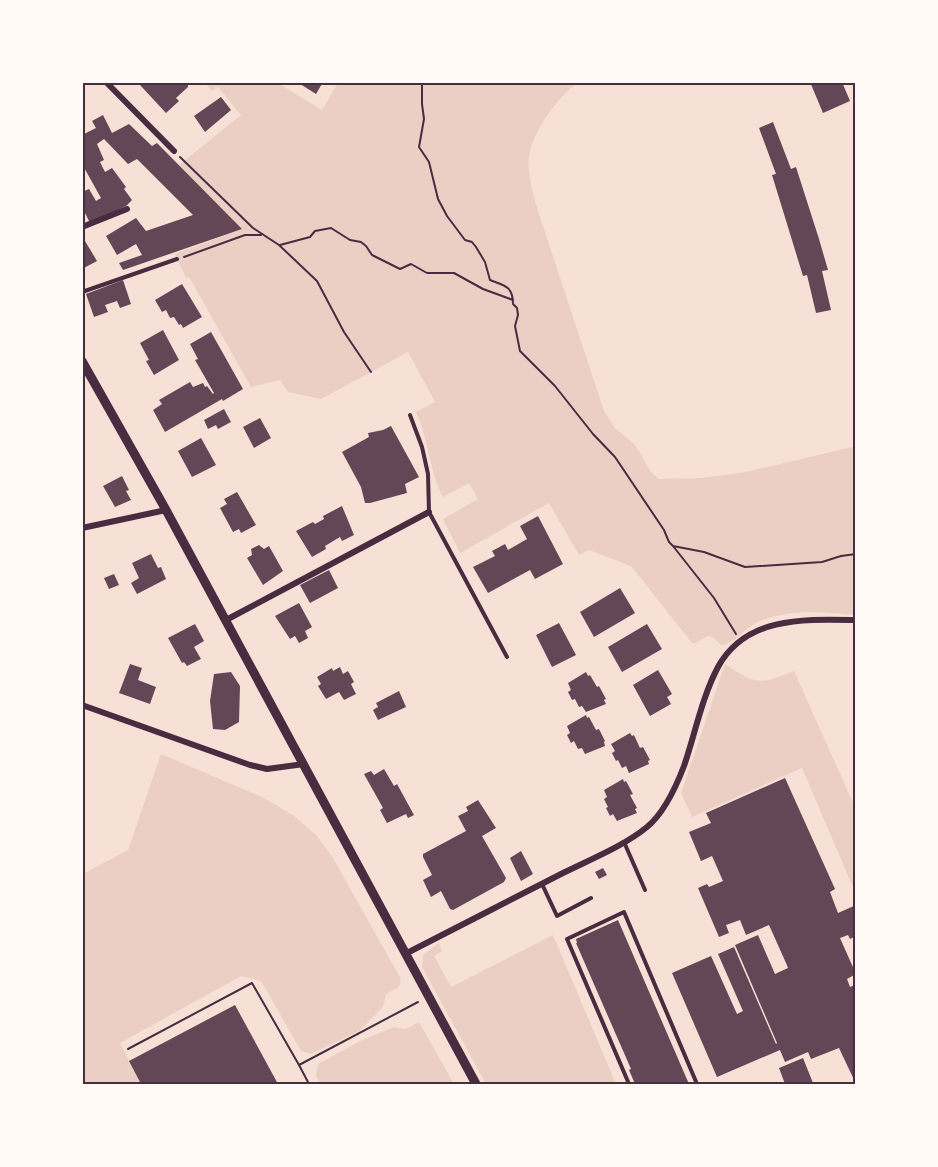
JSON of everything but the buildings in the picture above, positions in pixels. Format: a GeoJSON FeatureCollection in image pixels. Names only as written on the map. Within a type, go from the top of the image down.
{"type":"FeatureCollection","features":[{"type":"Feature","properties":{"kind":"main road"},"geometry":{"type":"LineString","coordinates":[[82,362],[166,510],[476,1084]]}},
{"type":"Feature","properties":{"kind":"street"},"geometry":{"type":"LineString","coordinates":[[106,82],[174,151]]}},
{"type":"Feature","properties":{"kind":"street"},"geometry":{"type":"LineString","coordinates":[[82,227],[128,209]]}},
{"type":"Feature","properties":{"kind":"street"},"geometry":{"type":"LineString","coordinates":[[84,525],[166,510]]}},
{"type":"Feature","properties":{"kind":"street"},"geometry":{"type":"LineString","coordinates":[[226,620],[429,512]]}},
{"type":"Feature","properties":{"kind":"street"},"geometry":{"type":"LineString","coordinates":[[405,954],[646,828],[657,817],[681,773],[718,667],[740,641],[757,630],[788,621],[855,620]]}},
{"type":"Feature","properties":{"kind":"street"},"geometry":{"type":"LineString","coordinates":[[82,705],[250,765],[267,769],[304,764]]}},
{"type":"Feature","properties":{"kind":"lane"},"geometry":{"type":"LineString","coordinates":[[82,292],[177,259]]}},
{"type":"Feature","properties":{"kind":"lane"},"geometry":{"type":"LineString","coordinates":[[410,416],[422,447],[428,474],[429,512],[507,657]]}},
{"type":"Feature","properties":{"kind":"lane"},"geometry":{"type":"LineString","coordinates":[[624,841],[645,890]]}},
{"type":"Feature","properties":{"kind":"lane"},"geometry":{"type":"LineString","coordinates":[[542,884],[557,916],[591,898]]}},
{"type":"Feature","properties":{"kind":"lane"},"geometry":{"type":"LineString","coordinates":[[629,1084],[567,939],[624,912],[698,1084]]}},
{"type":"Feature","properties":{"kind":"path"},"geometry":{"type":"LineString","coordinates":[[422,82],[424,119],[419,147],[429,162],[438,199],[447,216],[465,240],[472,242],[485,262],[490,280],[510,289],[513,293],[513,304],[517,308],[518,315],[515,326],[520,351],[555,386],[593,434],[615,457],[673,546],[714,598],[740,641]]}},
{"type":"Feature","properties":{"kind":"path"},"geometry":{"type":"LineString","coordinates":[[174,151],[234,210],[264,236],[279,245],[317,280],[344,332],[371,372]]}},
{"type":"Feature","properties":{"kind":"path"},"geometry":{"type":"LineString","coordinates":[[279,245],[310,237],[315,231],[332,228],[366,246],[372,255],[400,269],[411,264],[427,273],[454,273],[483,289],[513,300]]}},
{"type":"Feature","properties":{"kind":"path"},"geometry":{"type":"LineString","coordinates":[[177,259],[245,235],[264,236]]}},
{"type":"Feature","properties":{"kind":"path"},"geometry":{"type":"LineString","coordinates":[[673,546],[704,552],[745,567],[822,562],[855,554]]}},
{"type":"Feature","properties":{"kind":"path"},"geometry":{"type":"LineString","coordinates":[[128,1049],[252,983],[309,1084]]}},
{"type":"Feature","properties":{"kind":"path"},"geometry":{"type":"LineString","coordinates":[[299,1065],[428,996]]}},
{"type":"Feature","properties":{"kind":"shaded area"},"geometry":{"type":"Polygon","coordinates":[[[205,83],[278,83],[322,110],[338,83],[577,83],[554,106],[540,126],[531,147],[529,170],[537,208],[604,411],[615,428],[635,445],[651,472],[659,479],[702,478],[746,472],[852,447],[855,449],[855,615],[805,612],[780,615],[756,623],[726,644],[721,645],[708,636],[693,644],[631,566],[589,550],[579,555],[549,503],[460,553],[443,519],[478,499],[469,483],[443,497],[438,487],[416,412],[435,402],[408,352],[321,399],[288,392],[280,380],[251,387],[189,277],[186,278],[175,254],[242,229],[179,165],[241,115],[218,87],[212,91],[205,83]]]}},
{"type":"Feature","properties":{"kind":"shaded area"},"geometry":{"type":"Polygon","coordinates":[[[725,664],[744,676],[758,681],[773,679],[794,671],[855,807],[855,892],[802,768],[692,817],[681,793],[725,664]]]}},
{"type":"Feature","properties":{"kind":"shaded area"},"geometry":{"type":"Polygon","coordinates":[[[161,754],[264,798],[293,815],[316,835],[333,858],[401,979],[399,987],[386,994],[383,1007],[359,1031],[311,1054],[301,1051],[261,981],[241,976],[120,1043],[141,1084],[83,1084],[83,874],[128,850],[161,754]]]}},
{"type":"Feature","properties":{"kind":"shaded area"},"geometry":{"type":"Polygon","coordinates":[[[553,935],[616,1084],[486,1084],[422,967],[423,955],[439,943],[442,951],[434,956],[451,987],[553,935]]]}},
{"type":"Feature","properties":{"kind":"shaded area"},"geometry":{"type":"Polygon","coordinates":[[[419,1022],[454,1084],[320,1084],[316,1076],[318,1064],[362,1040],[394,1027],[406,1029],[419,1022]]]}}]}
